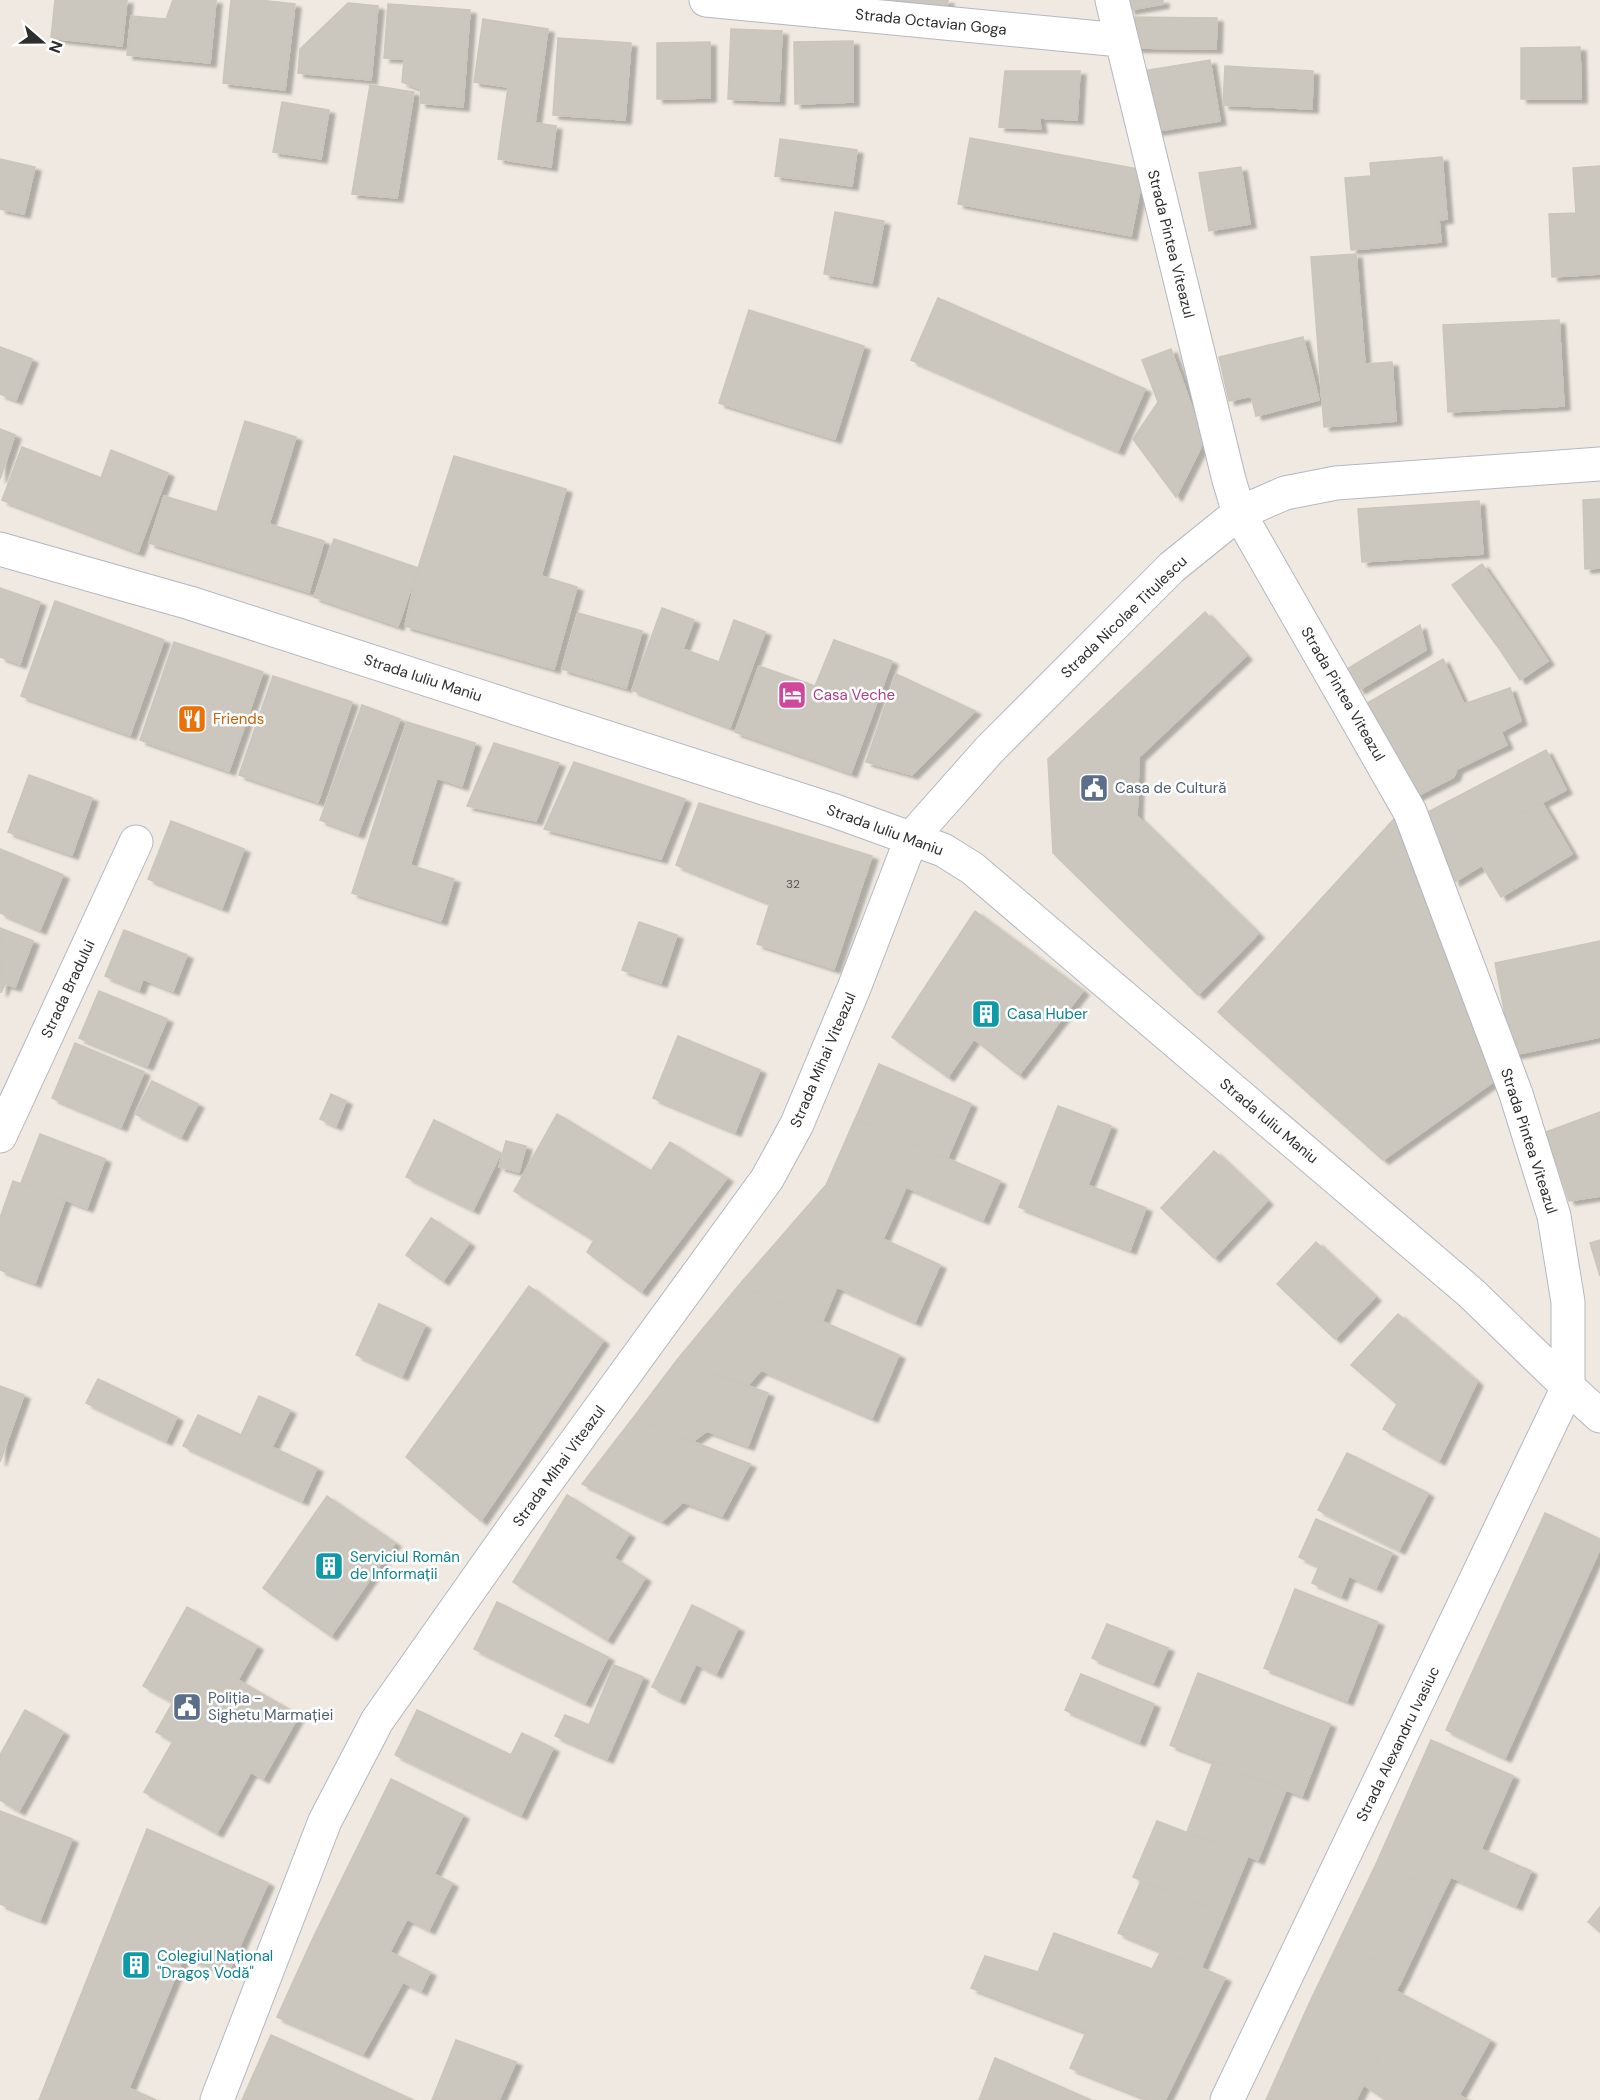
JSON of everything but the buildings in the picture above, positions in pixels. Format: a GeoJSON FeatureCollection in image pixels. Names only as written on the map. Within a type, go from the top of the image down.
{"type":"FeatureCollection","features":[{"type":"Feature","properties":{"kind":"street","name":"Strada Octavian Goga"},"geometry":{"type":"LineString","coordinates":[[706,0],[1120,40]]}},
{"type":"Feature","properties":{"kind":"street","name":"Strada Pintea Viteazul"},"geometry":{"type":"LineString","coordinates":[[1112,0],[1120,40],[1239,513],[1410,812],[1516,1094],[1554,1216],[1568,1302],[1568,1387]]}},
{"type":"Feature","properties":{"kind":"street","name":"Strada Nicolae Titulescu"},"geometry":{"type":"LineString","coordinates":[[912,837],[990,749],[1172,567],[1239,513],[1285,493],[1336,483],[1600,464]]}},
{"type":"Feature","properties":{"kind":"street","name":"Strada Iuliu Maniu"},"geometry":{"type":"LineString","coordinates":[[0,549],[190,603],[835,811],[943,850],[972,868],[1471,1293],[1600,1416]]}},
{"type":"Feature","properties":{"kind":"street","name":"Strada Mihai Viteazul"},"geometry":{"type":"LineString","coordinates":[[217,2100],[326,1821],[377,1721],[513,1528],[767,1179],[797,1124],[854,988],[912,837]]}},
{"type":"Feature","properties":{"kind":"street","name":"Strada Bradului"},"geometry":{"type":"LineString","coordinates":[[0,1136],[136,842]]}},
{"type":"Feature","properties":{"kind":"street","name":"Strada Alexandru Ivasiuc"},"geometry":{"type":"LineString","coordinates":[[1227,2100],[1568,1387]]}},
{"type":"Feature","properties":{"kind":"place","name":"Casa Veche"},"geometry":{"type":"Point","coordinates":[792,695]}},
{"type":"Feature","properties":{"kind":"place","name":"Friends"},"geometry":{"type":"Point","coordinates":[192,719]}},
{"type":"Feature","properties":{"kind":"place","name":"Casa de Cultură"},"geometry":{"type":"Point","coordinates":[1094,788]}},
{"type":"Feature","properties":{"kind":"place","name":"Casa Huber"},"geometry":{"type":"Point","coordinates":[986,1014]}},
{"type":"Feature","properties":{"kind":"place","name":"Serviciul Român de Informații"},"geometry":{"type":"Point","coordinates":[329,1566]}},
{"type":"Feature","properties":{"kind":"place","name":"Poliția - Sighetu Marmației"},"geometry":{"type":"Point","coordinates":[187,1707]}},
{"type":"Feature","properties":{"kind":"place","name":"Colegiul Național \"Dragoș Vodă\""},"geometry":{"type":"Point","coordinates":[136,1965]}}]}
